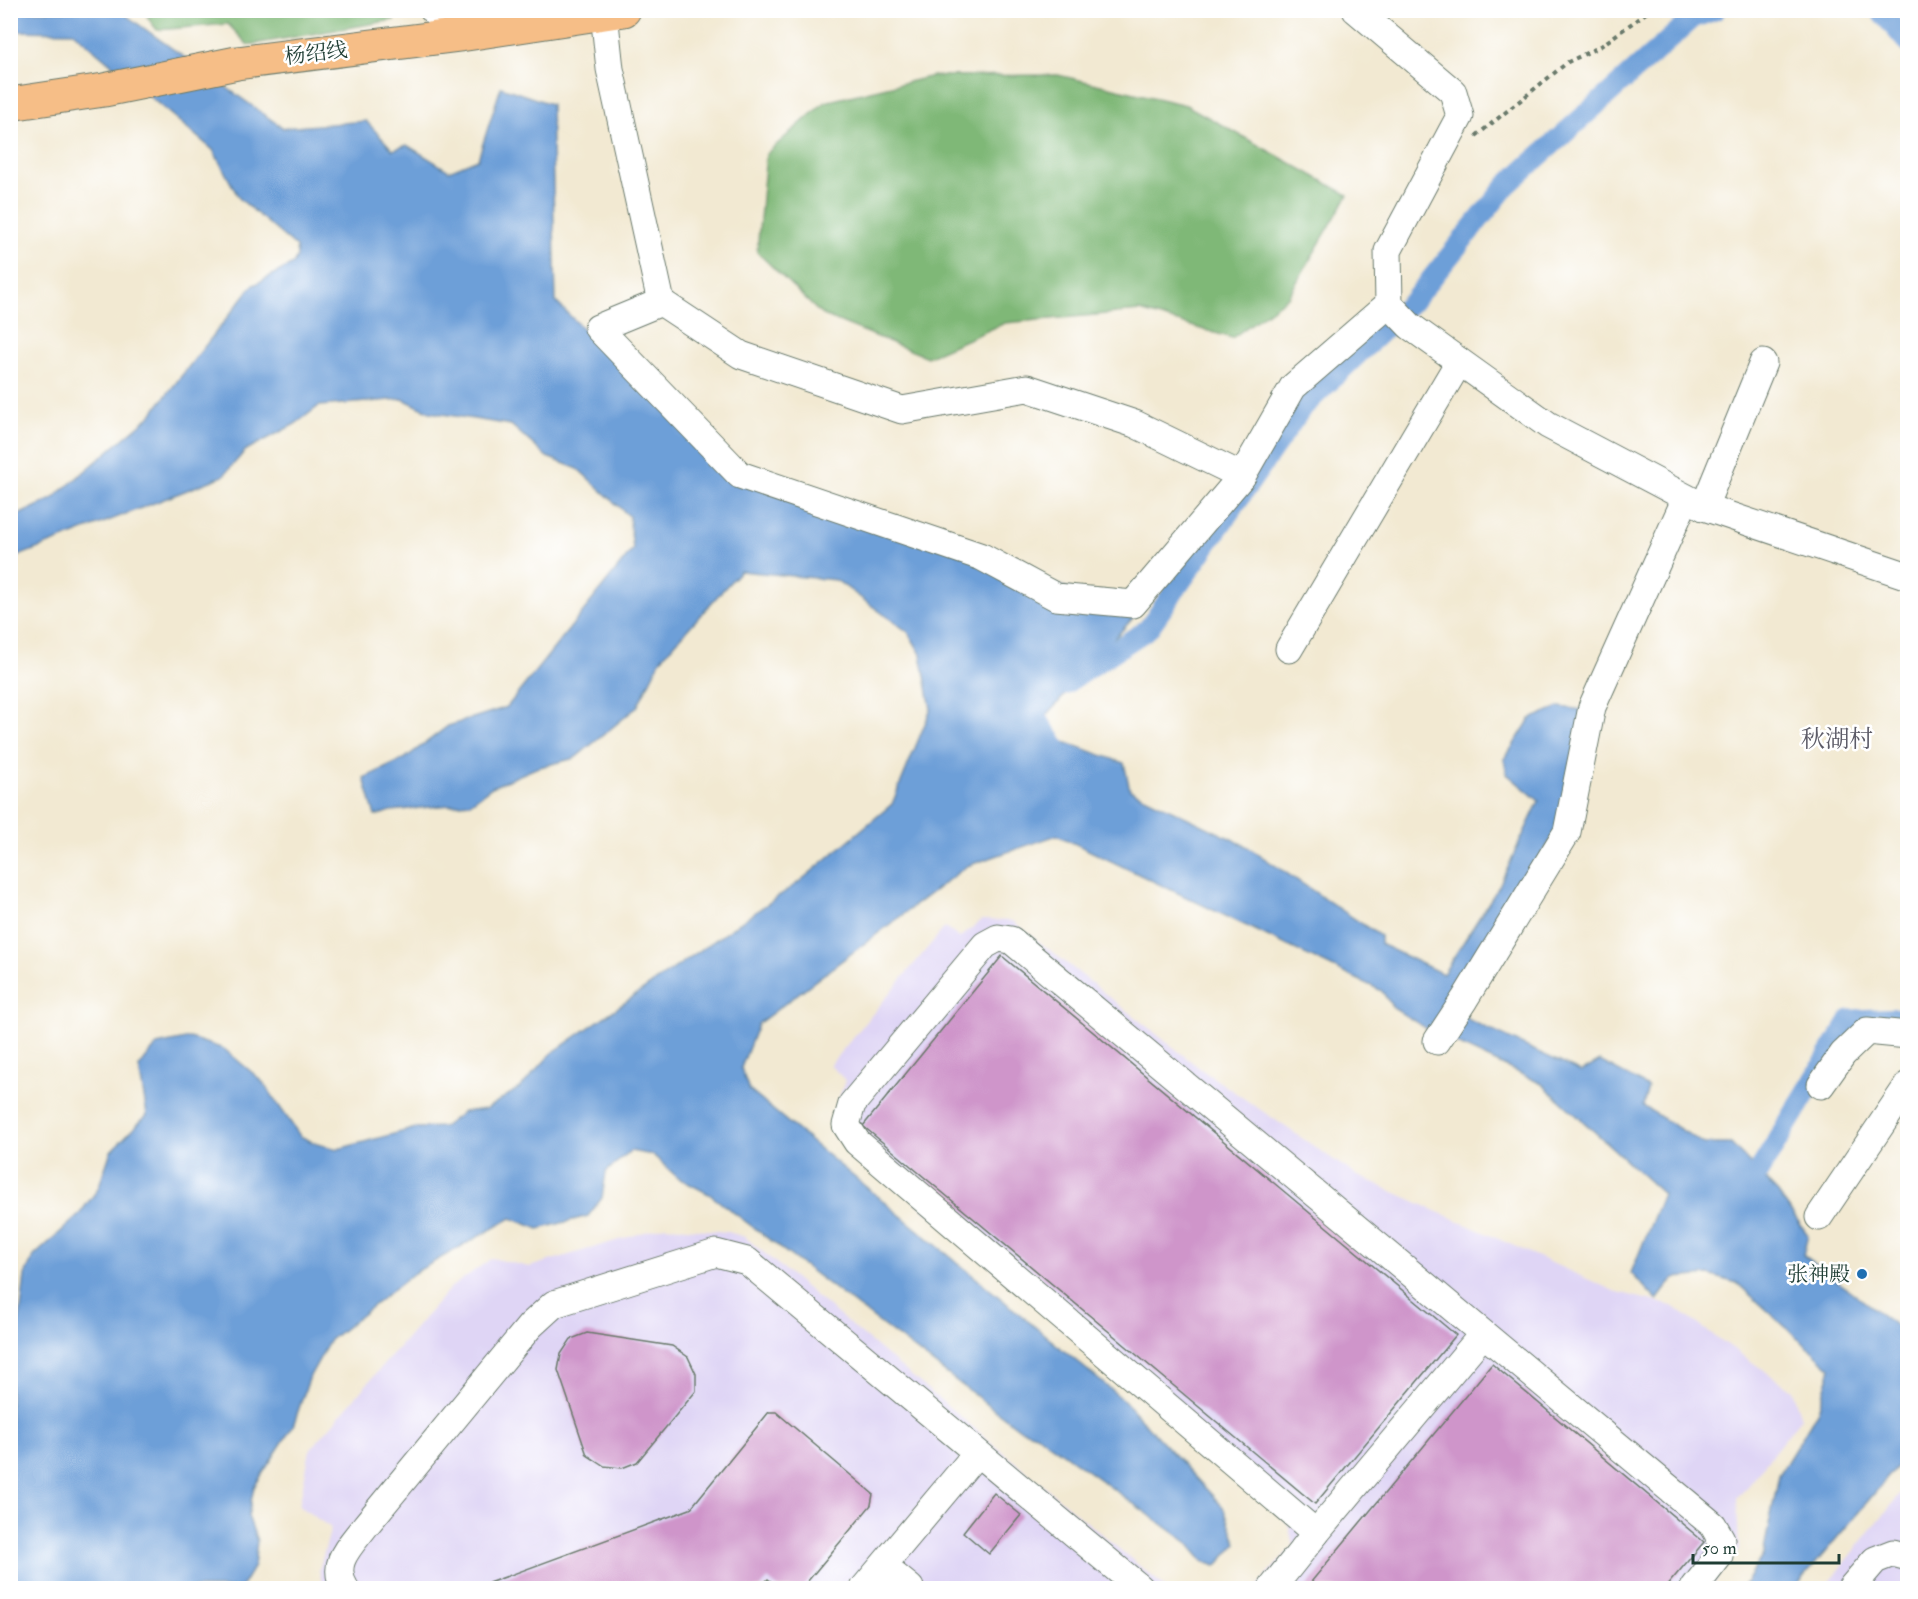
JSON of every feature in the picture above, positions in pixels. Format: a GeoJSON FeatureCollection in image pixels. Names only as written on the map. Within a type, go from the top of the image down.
{"type":"FeatureCollection","features":[{"type":"Feature","properties":{"kind":"main road","name":"杨绍线"},"geometry":{"type":"LineString","coordinates":[[10,104],[104,90],[237,63],[460,35],[614,12]]}},
{"type":"Feature","properties":{"kind":"street"},"geometry":{"type":"LineString","coordinates":[[433,10],[460,35]]}},
{"type":"Feature","properties":{"kind":"street"},"geometry":{"type":"LineString","coordinates":[[1356,10],[1453,92],[1460,116],[1388,251],[1389,304],[1410,326],[1548,425],[1695,502],[1908,576]]}},
{"type":"Feature","properties":{"kind":"street"},"geometry":{"type":"LineString","coordinates":[[614,12],[610,69],[661,302],[741,355],[902,410],[1027,388],[1135,424],[1242,476]]}},
{"type":"Feature","properties":{"kind":"street"},"geometry":{"type":"LineString","coordinates":[[661,302],[598,328],[740,475],[982,557],[1056,597],[1133,604],[1242,476],[1293,387],[1389,304]]}},
{"type":"Feature","properties":{"kind":"street"},"geometry":{"type":"LineString","coordinates":[[1289,648],[1459,362]]}},
{"type":"Feature","properties":{"kind":"street"},"geometry":{"type":"LineString","coordinates":[[1437,1041],[1567,832],[1592,707],[1763,363]]}},
{"type":"Feature","properties":{"kind":"street"},"geometry":{"type":"LineString","coordinates":[[1316,1533],[857,1142],[846,1125],[852,1104],[985,945],[998,938],[1011,940],[1713,1525],[1721,1539],[1719,1556],[1694,1588]]}},
{"type":"Feature","properties":{"kind":"street"},"geometry":{"type":"LineString","coordinates":[[1821,1085],[1844,1054],[1867,1031],[1908,1035]]}},
{"type":"Feature","properties":{"kind":"street"},"geometry":{"type":"LineString","coordinates":[[1819,1217],[1908,1085]]}},
{"type":"Feature","properties":{"kind":"street"},"geometry":{"type":"LineString","coordinates":[[345,1588],[339,1577],[342,1556],[530,1326],[554,1304],[716,1253],[747,1261],[1140,1588]]}},
{"type":"Feature","properties":{"kind":"street"},"geometry":{"type":"LineString","coordinates":[[1272,1588],[1483,1334]]}},
{"type":"Feature","properties":{"kind":"street"},"geometry":{"type":"LineString","coordinates":[[864,1588],[977,1453]]}},
{"type":"Feature","properties":{"kind":"street"},"geometry":{"type":"LineString","coordinates":[[1851,1588],[1875,1560],[1893,1553],[1908,1557]]}},
{"type":"Feature","properties":{"kind":"street"},"geometry":{"type":"LineString","coordinates":[[883,1566],[910,1588]]}},
{"type":"Feature","properties":{"kind":"path"},"geometry":{"type":"LineString","coordinates":[[1467,143],[1568,62],[1601,46],[1650,10]]}},
{"type":"Feature","properties":{"kind":"shaded area"},"geometry":{"type":"Polygon","coordinates":[[[982,920],[1013,921],[1202,1070],[1356,1175],[1614,1291],[1672,1306],[1792,1390],[1801,1418],[1737,1499],[1739,1550],[1710,1588],[1255,1588],[1293,1546],[1288,1523],[834,1132],[835,1110],[845,1080],[830,1065],[945,927],[959,938],[982,920]]]}},
{"type":"Feature","properties":{"kind":"shaded area"},"geometry":{"type":"Polygon","coordinates":[[[665,1226],[728,1232],[745,1237],[1166,1588],[324,1588],[319,1570],[331,1528],[299,1506],[310,1450],[450,1288],[492,1258],[529,1267],[665,1226]]]}},
{"type":"Feature","properties":{"kind":"shaded area"},"geometry":{"type":"Polygon","coordinates":[[[1907,1485],[1907,1588],[1825,1588],[1907,1485]]]}},
{"type":"Feature","properties":{"kind":"green space"},"geometry":{"type":"Polygon","coordinates":[[[159,10],[391,10],[394,20],[248,45],[228,24],[157,30],[147,17],[159,10]]]}},
{"type":"Feature","properties":{"kind":"green space"},"geometry":{"type":"Polygon","coordinates":[[[1058,75],[1186,105],[1348,195],[1288,297],[1232,338],[1140,311],[1005,323],[927,357],[821,314],[757,252],[766,154],[825,102],[933,76],[1058,75]]]}},
{"type":"Feature","properties":{"kind":"water"},"geometry":{"type":"Polygon","coordinates":[[[11,11],[120,11],[283,128],[366,121],[393,150],[407,145],[449,171],[478,159],[501,87],[551,104],[556,302],[737,481],[1139,611],[1033,731],[1124,763],[1130,790],[1246,846],[1380,936],[1380,944],[1443,974],[1498,888],[1539,801],[1507,774],[1504,760],[1530,719],[1559,707],[1583,710],[1562,822],[1455,996],[1469,1020],[1581,1072],[1600,1061],[1648,1087],[1643,1106],[1704,1144],[1731,1144],[1778,1193],[1808,1235],[1803,1255],[1899,1328],[1907,1326],[1907,1445],[1899,1453],[1899,1464],[1795,1588],[1742,1588],[1763,1555],[1779,1475],[1818,1411],[1831,1368],[1737,1283],[1709,1275],[1674,1278],[1657,1300],[1631,1273],[1663,1194],[1542,1084],[1432,1032],[1393,1008],[1382,991],[1057,835],[967,866],[758,1024],[741,1068],[749,1090],[1121,1398],[1223,1507],[1237,1543],[1216,1566],[1203,1561],[1187,1542],[1036,1434],[1020,1429],[709,1194],[678,1178],[653,1155],[630,1151],[606,1172],[602,1198],[588,1216],[539,1229],[511,1218],[414,1273],[330,1340],[310,1376],[293,1426],[254,1487],[248,1516],[257,1541],[254,1566],[241,1588],[11,1588],[10,1342],[20,1318],[25,1275],[34,1256],[78,1216],[98,1189],[111,1151],[147,1115],[139,1067],[157,1045],[190,1038],[224,1049],[261,1080],[300,1136],[317,1144],[338,1149],[416,1128],[443,1127],[463,1112],[486,1109],[521,1087],[552,1053],[799,882],[892,804],[931,709],[921,654],[908,632],[836,580],[740,571],[661,659],[637,707],[575,758],[536,768],[492,787],[470,803],[391,811],[375,816],[364,778],[404,759],[448,726],[507,707],[633,549],[629,516],[578,469],[547,457],[511,425],[430,412],[403,399],[319,406],[295,424],[246,450],[223,476],[11,559],[10,519],[52,499],[150,416],[252,286],[293,264],[297,257],[296,247],[239,198],[213,150],[73,32],[12,31],[11,11]]]}},
{"type":"Feature","properties":{"kind":"building"},"geometry":{"type":"Polygon","coordinates":[[[1002,956],[1456,1335],[1315,1504],[863,1126],[1002,956]]]}},
{"type":"Feature","properties":{"kind":"building"},"geometry":{"type":"Polygon","coordinates":[[[587,1333],[672,1346],[688,1357],[696,1374],[696,1391],[637,1462],[622,1468],[604,1466],[587,1455],[558,1370],[561,1354],[571,1339],[587,1333]]]}},
{"type":"Feature","properties":{"kind":"building"},"geometry":{"type":"Polygon","coordinates":[[[1492,1364],[1704,1542],[1665,1588],[1306,1588],[1492,1364]]]}},
{"type":"Feature","properties":{"kind":"building"},"geometry":{"type":"Polygon","coordinates":[[[769,1412],[776,1412],[873,1494],[871,1505],[802,1588],[779,1588],[768,1579],[760,1588],[483,1588],[486,1584],[690,1509],[769,1412]]]}},
{"type":"Feature","properties":{"kind":"building"},"geometry":{"type":"Polygon","coordinates":[[[994,1493],[1021,1515],[989,1554],[963,1532],[994,1493]]]}},
{"type":"Feature","properties":{"kind":"waterway"},"geometry":{"type":"LineString","coordinates":[[1063,685],[1148,629],[1301,409],[1414,300],[1507,185],[1693,18],[1715,10]]}},
{"type":"Feature","properties":{"kind":"waterway"},"geometry":{"type":"LineString","coordinates":[[1880,10],[1908,43]]}},
{"type":"Feature","properties":{"kind":"waterway"},"geometry":{"type":"LineString","coordinates":[[1022,702],[1029,708],[1064,759]]}},
{"type":"Feature","properties":{"kind":"waterway"},"geometry":{"type":"LineString","coordinates":[[1744,1196],[1850,1020],[1908,1018]]}},
{"type":"Feature","properties":{"kind":"place","name":"张神殿"},"geometry":{"type":"Point","coordinates":[1862,1274]}},
{"type":"Feature","properties":{"kind":"district","name":"秋湖村"},"geometry":{"type":"Point","coordinates":[1837,739]}}]}
